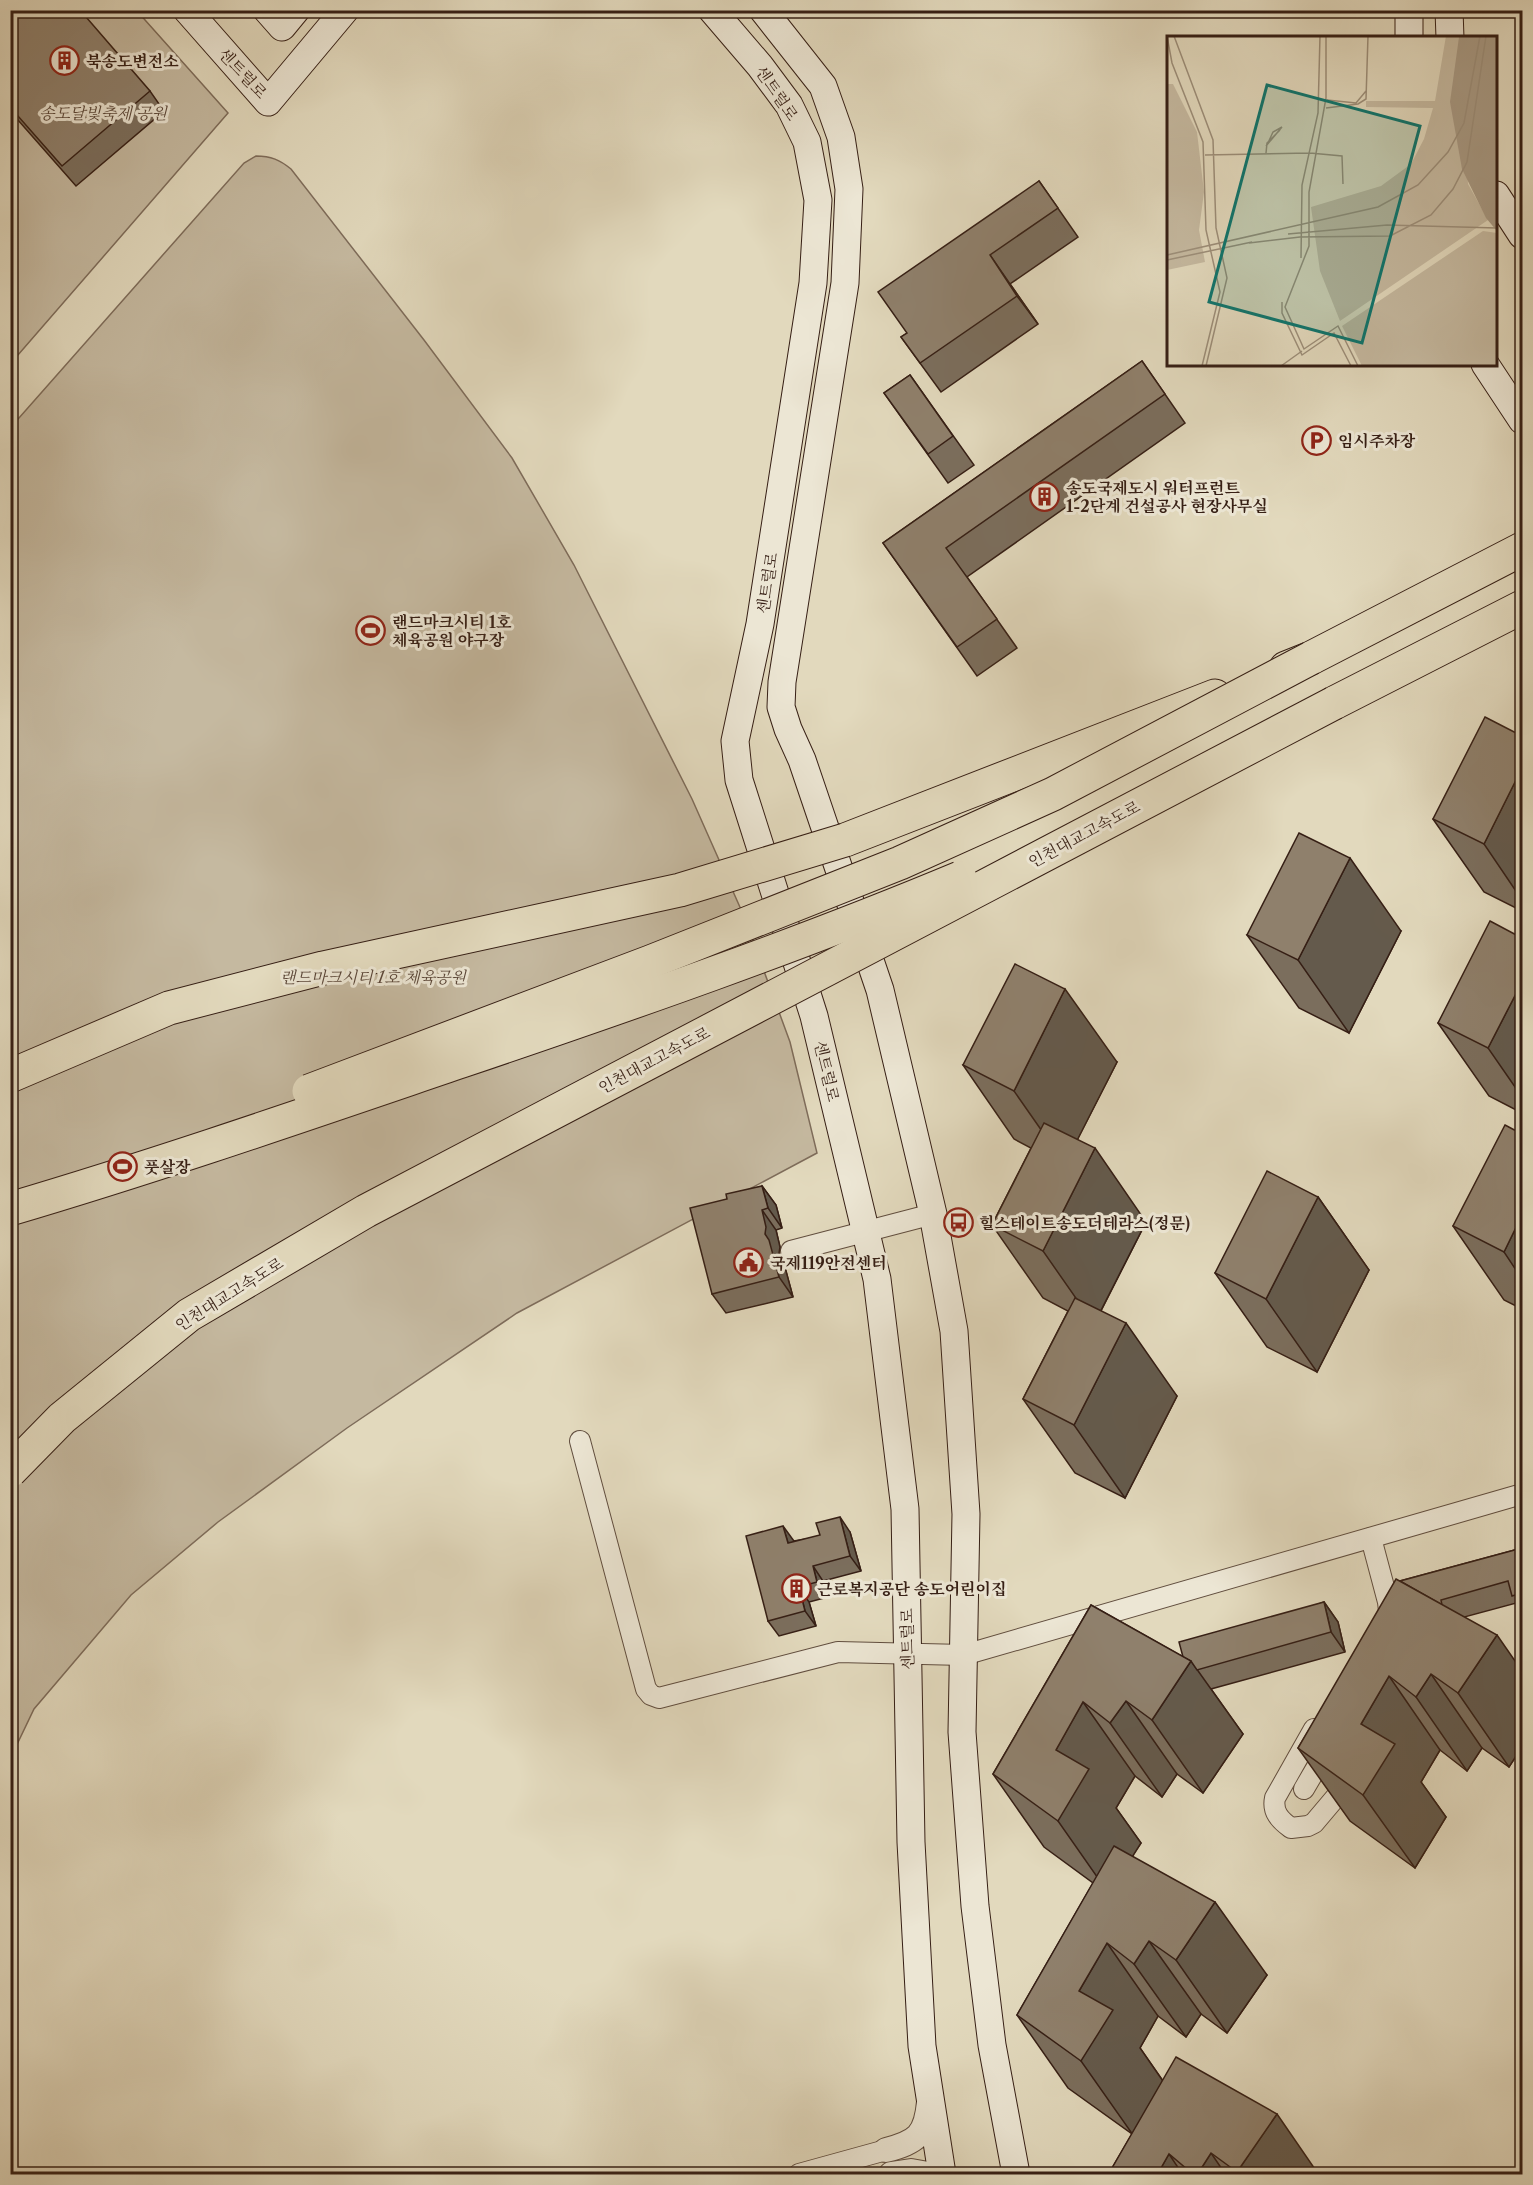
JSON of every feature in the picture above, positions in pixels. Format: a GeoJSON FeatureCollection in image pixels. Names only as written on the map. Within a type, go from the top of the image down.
{"type":"FeatureCollection","features":[{"type":"Feature","properties":{"kind":"highway"},"geometry":{"type":"LineString","coordinates":[[10,1187],[272,1104],[650,963],[900,863],[1053,794],[1522,549]]}},
{"type":"Feature","properties":{"kind":"highway","name":"인천대교고속도로"},"geometry":{"type":"LineString","coordinates":[[10,1471],[62,1418],[189,1315],[366,1211],[1334,703],[1522,607]]}},
{"type":"Feature","properties":{"kind":"highway"},"geometry":{"type":"LineString","coordinates":[[10,1076],[169,1008],[323,968],[680,890],[845,840],[1311,658]]}},
{"type":"Feature","properties":{"kind":"highway","name":"인천대교고속도로"},"geometry":{"type":"LineString","coordinates":[[10,1209],[279,1125],[661,993],[876,913],[1043,843],[1334,703]]}},
{"type":"Feature","properties":{"kind":"main road","name":"센트럴로"},"geometry":{"type":"LineString","coordinates":[[187,10],[268,102],[345,10]]}},
{"type":"Feature","properties":{"kind":"main road"},"geometry":{"type":"LineString","coordinates":[[267,10],[282,27],[296,10]]}},
{"type":"Feature","properties":{"kind":"main road","name":"센트럴로"},"geometry":{"type":"LineString","coordinates":[[712,10],[760,66],[789,105],[807,142],[818,200],[813,284],[760,624],[735,741],[739,780],[814,1016],[878,1279],[905,1509],[911,1842],[922,2046],[942,2175]]}},
{"type":"Feature","properties":{"kind":"main road","name":"센트럴로"},"geometry":{"type":"LineString","coordinates":[[763,10],[824,86],[841,137],[849,189],[846,283],[782,682],[781,707],[802,760],[880,990],[933,1214],[954,1343],[966,1514],[962,1732],[975,1906],[992,2045],[1016,2175]]}},
{"type":"Feature","properties":{"kind":"main road"},"geometry":{"type":"LineString","coordinates":[[1409,10],[1409,36]]}},
{"type":"Feature","properties":{"kind":"main road"},"geometry":{"type":"LineString","coordinates":[[1449,10],[1450,36]]}},
{"type":"Feature","properties":{"kind":"main road"},"geometry":{"type":"LineString","coordinates":[[1497,197],[1522,235]]}},
{"type":"Feature","properties":{"kind":"main road"},"geometry":{"type":"LineString","coordinates":[[1486,366],[1522,420]]}},
{"type":"Feature","properties":{"kind":"street"},"geometry":{"type":"LineString","coordinates":[[791,1251],[933,1214]]}},
{"type":"Feature","properties":{"kind":"street"},"geometry":{"type":"LineString","coordinates":[[580,1441],[644,1681],[651,1695],[659,1698],[838,1652],[964,1655],[1522,1494]]}},
{"type":"Feature","properties":{"kind":"street"},"geometry":{"type":"LineString","coordinates":[[1371,1538],[1386,1626]]}},
{"type":"Feature","properties":{"kind":"street"},"geometry":{"type":"LineString","coordinates":[[1324,1713],[1275,1798],[1275,1810],[1278,1816],[1290,1828],[1314,1823],[1341,1791],[1359,1761]]}},
{"type":"Feature","properties":{"kind":"street"},"geometry":{"type":"LineString","coordinates":[[1304,1789],[1340,1728]]}},
{"type":"Feature","properties":{"kind":"street"},"geometry":{"type":"LineString","coordinates":[[800,2175],[910,2142],[920,2135],[928,2116],[929,2093]]}},
{"type":"Feature","properties":{"kind":"street"},"geometry":{"type":"LineString","coordinates":[[890,2174],[921,2171],[928,2175]]}},
{"type":"Feature","properties":{"kind":"green space","name":"송도달빛축제 공원"},"geometry":{"type":"Polygon","coordinates":[[[11,11],[137,11],[228,113],[11,363],[11,11]]]}},
{"type":"Feature","properties":{"kind":"green space","name":"랜드마크시티 1호 체육공원"},"geometry":{"type":"Polygon","coordinates":[[[256,156],[275,159],[291,169],[424,340],[512,458],[574,565],[692,799],[743,914],[790,1042],[817,1153],[517,1313],[347,1428],[218,1522],[131,1595],[34,1709],[11,1757],[11,427],[244,163],[256,156]]]}},
{"type":"Feature","properties":{"kind":"building","name":"북송도변전소"},"geometry":{"type":"Polygon","coordinates":[[[10,10],[80,10],[150,91],[62,166],[10,107],[10,10]]]}},
{"type":"Feature","properties":{"kind":"building"},"geometry":{"type":"Polygon","coordinates":[[[1039,181],[1058,208],[990,255],[1017,296],[920,363],[901,337],[907,333],[878,292],[1039,181]]]}},
{"type":"Feature","properties":{"kind":"building"},"geometry":{"type":"Polygon","coordinates":[[[1142,361],[1165,394],[946,548],[997,619],[957,647],[883,543],[1142,361]]]}},
{"type":"Feature","properties":{"kind":"building"},"geometry":{"type":"Polygon","coordinates":[[[910,375],[953,436],[928,454],[884,393],[910,375]]]}},
{"type":"Feature","properties":{"kind":"building"},"geometry":{"type":"Polygon","coordinates":[[[1485,717],[1522,736],[1522,768],[1484,844],[1433,819],[1485,717]]]}},
{"type":"Feature","properties":{"kind":"building"},"geometry":{"type":"Polygon","coordinates":[[[1299,833],[1350,858],[1298,960],[1247,935],[1299,833]]]}},
{"type":"Feature","properties":{"kind":"building"},"geometry":{"type":"Polygon","coordinates":[[[1490,921],[1522,938],[1522,982],[1488,1048],[1438,1023],[1490,921]]]}},
{"type":"Feature","properties":{"kind":"building"},"geometry":{"type":"Polygon","coordinates":[[[1015,964],[1065,989],[1014,1091],[963,1065],[1015,964]]]}},
{"type":"Feature","properties":{"kind":"building"},"geometry":{"type":"Polygon","coordinates":[[[1044,1123],[1095,1148],[1043,1251],[992,1225],[1044,1123]]]}},
{"type":"Feature","properties":{"kind":"building"},"geometry":{"type":"Polygon","coordinates":[[[1505,1125],[1522,1134],[1522,1215],[1504,1252],[1453,1226],[1505,1125]]]}},
{"type":"Feature","properties":{"kind":"building"},"geometry":{"type":"Polygon","coordinates":[[[1267,1171],[1318,1197],[1266,1299],[1215,1273],[1267,1171]]]}},
{"type":"Feature","properties":{"kind":"building","name":"국제119안전센터"},"geometry":{"type":"Polygon","coordinates":[[[762,1186],[768,1208],[762,1210],[766,1227],[765,1234],[769,1240],[779,1277],[712,1294],[690,1208],[727,1199],[726,1194],[762,1186]]]}},
{"type":"Feature","properties":{"kind":"building"},"geometry":{"type":"Polygon","coordinates":[[[1075,1298],[1126,1323],[1074,1425],[1023,1399],[1075,1298]]]}},
{"type":"Feature","properties":{"kind":"building","name":"근로복지공단 송도어린이집"},"geometry":{"type":"Polygon","coordinates":[[[840,1517],[850,1556],[813,1566],[817,1582],[799,1587],[805,1611],[768,1621],[746,1536],[783,1526],[788,1543],[820,1535],[816,1523],[840,1517]]]}},
{"type":"Feature","properties":{"kind":"building"},"geometry":{"type":"Polygon","coordinates":[[[1522,1548],[1522,1593],[1512,1596],[1508,1581],[1441,1600],[1442,1605],[1400,1581],[1522,1548]]]}},
{"type":"Feature","properties":{"kind":"building"},"geometry":{"type":"Polygon","coordinates":[[[1396,1579],[1497,1635],[1458,1693],[1431,1674],[1416,1697],[1389,1676],[1361,1724],[1395,1744],[1363,1795],[1298,1748],[1396,1579]]]}},
{"type":"Feature","properties":{"kind":"building"},"geometry":{"type":"Polygon","coordinates":[[[1324,1602],[1331,1632],[1197,1670],[1191,1661],[1183,1657],[1179,1642],[1324,1602]]]}},
{"type":"Feature","properties":{"kind":"building"},"geometry":{"type":"Polygon","coordinates":[[[1091,1605],[1191,1661],[1152,1720],[1126,1701],[1110,1723],[1083,1702],[1056,1750],[1089,1769],[1058,1821],[993,1774],[1091,1605]]]}},
{"type":"Feature","properties":{"kind":"building"},"geometry":{"type":"Polygon","coordinates":[[[1114,1846],[1215,1902],[1176,1960],[1149,1941],[1134,1964],[1107,1943],[1079,1991],[1113,2010],[1081,2061],[1017,2015],[1114,1846]]]}},
{"type":"Feature","properties":{"kind":"building"},"geometry":{"type":"Polygon","coordinates":[[[1176,2057],[1277,2114],[1237,2172],[1211,2153],[1197,2175],[1194,2175],[1169,2154],[1157,2175],[1108,2175],[1176,2057]]]}},
{"type":"Feature","properties":{"kind":"place","name":"북송도변전소"},"geometry":{"type":"Point","coordinates":[65,61]}},
{"type":"Feature","properties":{"kind":"place","name":"임시주차장"},"geometry":{"type":"Point","coordinates":[1317,441]}},
{"type":"Feature","properties":{"kind":"place","name":"송도국제도시 워터프런트 1-2단계 건설공사 현장사무실"},"geometry":{"type":"Point","coordinates":[1045,497]}},
{"type":"Feature","properties":{"kind":"place","name":"랜드마크시티 1호 체육공원 야구장"},"geometry":{"type":"Point","coordinates":[371,631]}},
{"type":"Feature","properties":{"kind":"place","name":"풋살장"},"geometry":{"type":"Point","coordinates":[123,1167]}},
{"type":"Feature","properties":{"kind":"place","name":"힐스테이트송도더테라스(정문)"},"geometry":{"type":"Point","coordinates":[958,1223]}},
{"type":"Feature","properties":{"kind":"place","name":"국제119안전센터"},"geometry":{"type":"Point","coordinates":[749,1263]}},
{"type":"Feature","properties":{"kind":"place","name":"근로복지공단 송도어린이집"},"geometry":{"type":"Point","coordinates":[796,1589]}}]}
